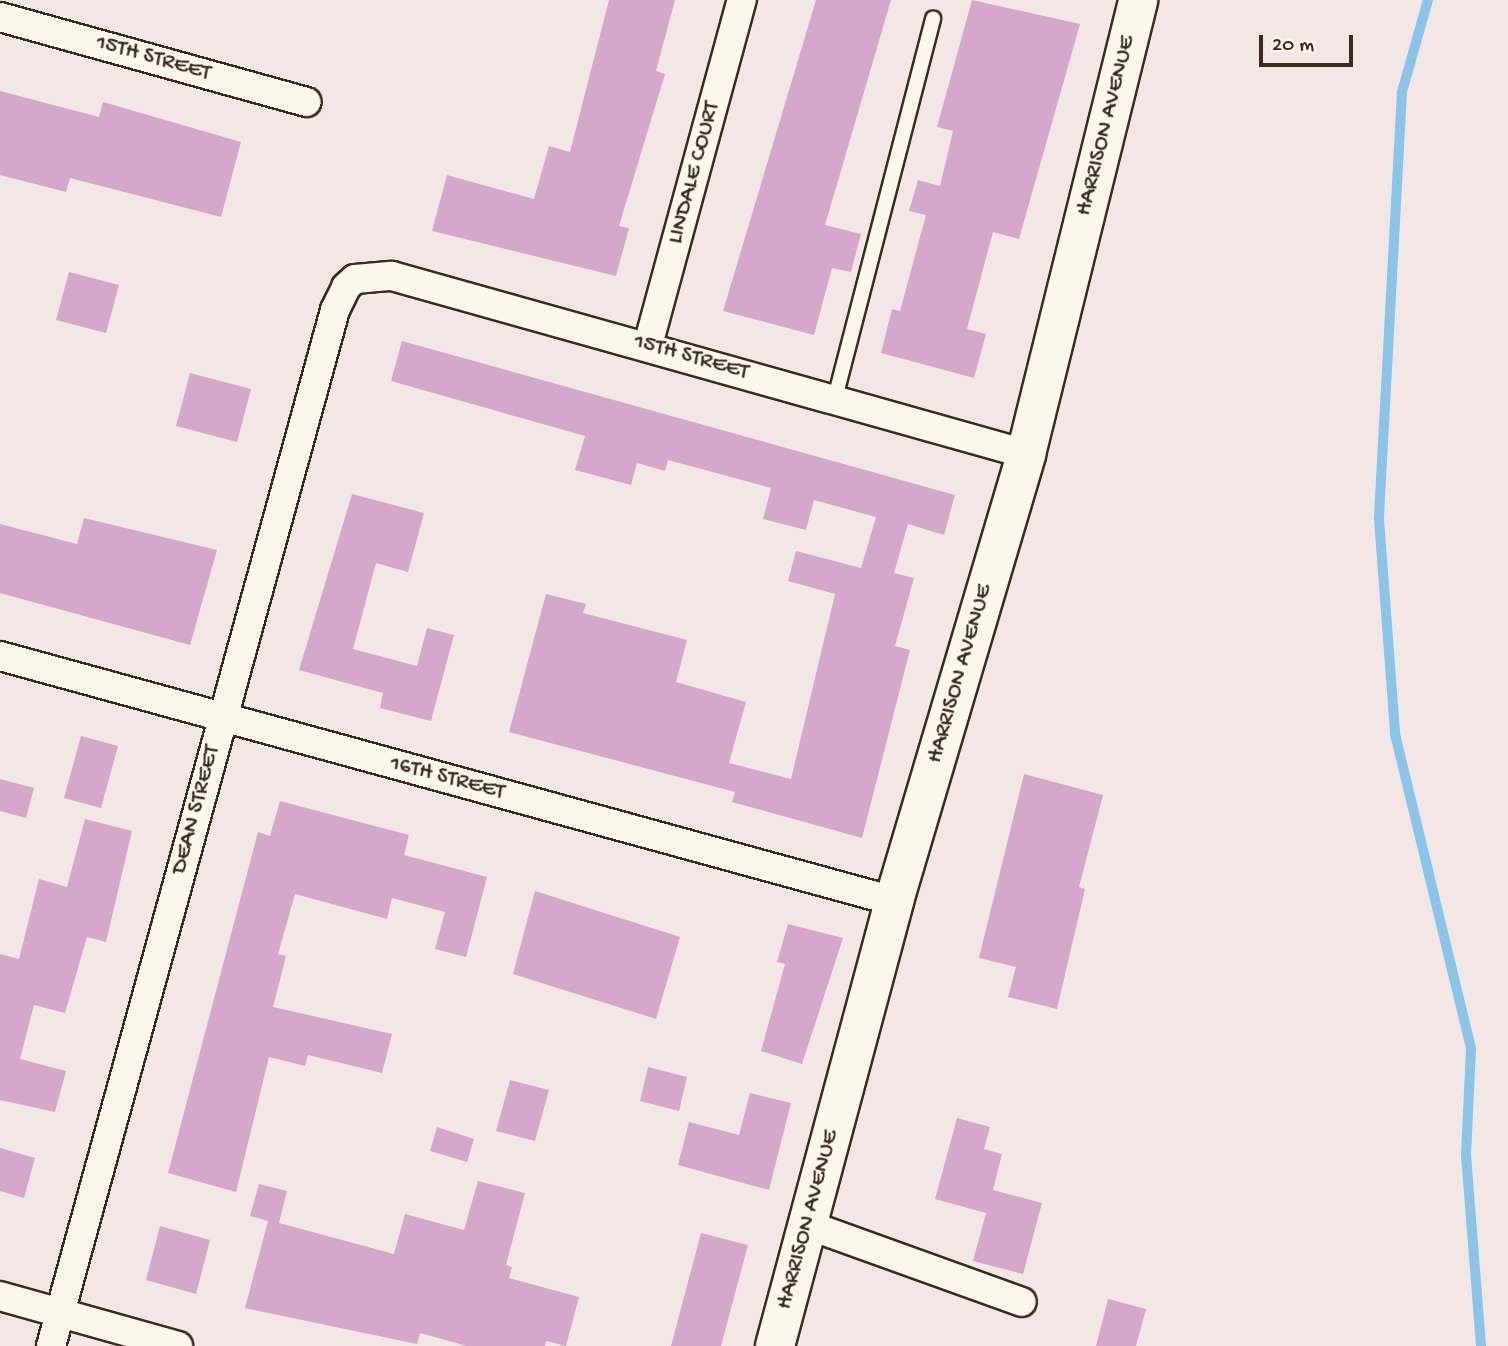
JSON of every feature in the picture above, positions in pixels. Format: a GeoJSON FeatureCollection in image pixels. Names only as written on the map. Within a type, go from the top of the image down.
{"type":"FeatureCollection","features":[{"type":"Feature","properties":{"kind":"main road","name":"HARRISON AVENUE"},"geometry":{"type":"LineString","coordinates":[[775,1346],[894,901],[1026,454],[1139,0]]}},
{"type":"Feature","properties":{"kind":"street","name":"LINDALE COURT"},"geometry":{"type":"LineString","coordinates":[[648,345],[742,0]]}},
{"type":"Feature","properties":{"kind":"street","name":"15TH STREET"},"geometry":{"type":"LineString","coordinates":[[0,17],[306,102]]}},
{"type":"Feature","properties":{"kind":"street","name":"15TH STREET"},"geometry":{"type":"LineString","coordinates":[[355,279],[392,276],[648,345],[1026,454]]}},
{"type":"Feature","properties":{"kind":"street","name":"DEAN STREET"},"geometry":{"type":"LineString","coordinates":[[51,1346],[335,310],[355,279]]}},
{"type":"Feature","properties":{"kind":"street","name":"16TH STREET"},"geometry":{"type":"LineString","coordinates":[[0,656],[894,901]]}},
{"type":"Feature","properties":{"kind":"street"},"geometry":{"type":"LineString","coordinates":[[808,1225],[1023,1302]]}},
{"type":"Feature","properties":{"kind":"street"},"geometry":{"type":"LineString","coordinates":[[0,1296],[178,1346]]}},
{"type":"Feature","properties":{"kind":"lane"},"geometry":{"type":"LineString","coordinates":[[835,398],[933,18]]}},
{"type":"Feature","properties":{"kind":"building"},"geometry":{"type":"Polygon","coordinates":[[[609,0],[675,0],[656,71],[665,74],[619,226],[629,228],[616,276],[432,231],[447,175],[534,199],[549,146],[570,152],[609,0]]]}},
{"type":"Feature","properties":{"kind":"building"},"geometry":{"type":"Polygon","coordinates":[[[816,0],[891,0],[825,225],[861,234],[851,272],[832,268],[814,335],[723,311],[816,0]]]}},
{"type":"Feature","properties":{"kind":"building"},"geometry":{"type":"Polygon","coordinates":[[[972,0],[1080,24],[1019,239],[993,232],[967,329],[986,334],[974,378],[881,353],[892,309],[900,311],[926,215],[909,211],[918,180],[940,186],[953,131],[937,127],[972,0]]]}},
{"type":"Feature","properties":{"kind":"building"},"geometry":{"type":"Polygon","coordinates":[[[0,91],[99,117],[103,102],[241,142],[221,217],[70,178],[66,192],[0,175],[0,91]]]}},
{"type":"Feature","properties":{"kind":"building"},"geometry":{"type":"Polygon","coordinates":[[[69,272],[119,285],[106,333],[56,320],[69,272]]]}},
{"type":"Feature","properties":{"kind":"building"},"geometry":{"type":"Polygon","coordinates":[[[402,341],[955,495],[944,535],[908,524],[894,573],[914,578],[895,646],[910,650],[862,838],[732,802],[735,792],[509,732],[546,594],[586,604],[583,613],[687,640],[676,682],[746,702],[729,763],[791,779],[835,594],[788,581],[796,551],[861,568],[876,517],[814,500],[806,530],[763,519],[771,488],[668,460],[665,471],[637,463],[631,485],[575,470],[585,436],[391,381],[402,341]]]}},
{"type":"Feature","properties":{"kind":"building"},"geometry":{"type":"Polygon","coordinates":[[[190,373],[251,389],[237,442],[176,426],[190,373]]]}},
{"type":"Feature","properties":{"kind":"building"},"geometry":{"type":"Polygon","coordinates":[[[352,494],[424,513],[408,572],[376,563],[353,649],[417,666],[427,628],[454,635],[431,721],[380,708],[383,693],[299,670],[352,494]]]}},
{"type":"Feature","properties":{"kind":"building"},"geometry":{"type":"Polygon","coordinates":[[[84,518],[217,550],[190,645],[0,593],[0,524],[77,544],[84,518]]]}},
{"type":"Feature","properties":{"kind":"building"},"geometry":{"type":"Polygon","coordinates":[[[81,736],[118,746],[101,808],[64,798],[81,736]]]}},
{"type":"Feature","properties":{"kind":"building"},"geometry":{"type":"Polygon","coordinates":[[[1024,774],[1103,795],[1079,887],[1085,889],[1057,1009],[1008,997],[1016,967],[979,958],[1024,774]]]}},
{"type":"Feature","properties":{"kind":"building"},"geometry":{"type":"Polygon","coordinates":[[[0,779],[34,788],[26,818],[0,811],[0,779]]]}},
{"type":"Feature","properties":{"kind":"building"},"geometry":{"type":"Polygon","coordinates":[[[280,801],[409,835],[404,855],[487,877],[466,957],[435,949],[445,912],[392,898],[387,919],[295,894],[278,954],[286,956],[273,1007],[392,1034],[382,1073],[308,1055],[305,1066],[269,1057],[236,1192],[168,1173],[258,832],[270,836],[280,801]]]}},
{"type":"Feature","properties":{"kind":"building"},"geometry":{"type":"Polygon","coordinates":[[[85,819],[132,831],[106,942],[87,937],[65,1013],[34,1005],[20,1059],[66,1071],[55,1112],[0,1100],[0,954],[19,959],[39,879],[67,887],[85,819]]]}},
{"type":"Feature","properties":{"kind":"building"},"geometry":{"type":"Polygon","coordinates":[[[535,891],[680,937],[656,1019],[513,974],[535,891]]]}},
{"type":"Feature","properties":{"kind":"building"},"geometry":{"type":"Polygon","coordinates":[[[788,924],[843,938],[802,1064],[761,1051],[785,964],[777,962],[788,924]]]}},
{"type":"Feature","properties":{"kind":"building"},"geometry":{"type":"Polygon","coordinates":[[[648,1067],[687,1077],[679,1111],[640,1101],[648,1067]]]}},
{"type":"Feature","properties":{"kind":"building"},"geometry":{"type":"Polygon","coordinates":[[[510,1080],[549,1090],[535,1141],[496,1131],[510,1080]]]}},
{"type":"Feature","properties":{"kind":"building"},"geometry":{"type":"Polygon","coordinates":[[[750,1093],[791,1103],[769,1190],[678,1165],[689,1122],[739,1135],[750,1093]]]}},
{"type":"Feature","properties":{"kind":"building"},"geometry":{"type":"Polygon","coordinates":[[[957,1118],[990,1127],[984,1149],[1002,1154],[993,1190],[1042,1203],[1023,1274],[973,1261],[986,1213],[935,1199],[957,1118]]]}},
{"type":"Feature","properties":{"kind":"building"},"geometry":{"type":"Polygon","coordinates":[[[437,1127],[474,1139],[467,1162],[430,1151],[437,1127]]]}},
{"type":"Feature","properties":{"kind":"building"},"geometry":{"type":"Polygon","coordinates":[[[0,1148],[35,1158],[24,1198],[0,1191],[0,1148]]]}},
{"type":"Feature","properties":{"kind":"building"},"geometry":{"type":"Polygon","coordinates":[[[478,1181],[525,1193],[506,1265],[512,1267],[509,1278],[579,1297],[566,1346],[546,1341],[545,1346],[467,1346],[420,1333],[417,1344],[245,1308],[268,1221],[250,1216],[259,1184],[287,1191],[279,1223],[394,1254],[405,1214],[464,1230],[478,1181]]]}},
{"type":"Feature","properties":{"kind":"building"},"geometry":{"type":"Polygon","coordinates":[[[160,1226],[210,1240],[196,1294],[146,1280],[160,1226]]]}},
{"type":"Feature","properties":{"kind":"building"},"geometry":{"type":"Polygon","coordinates":[[[701,1233],[748,1245],[721,1346],[671,1346],[701,1233]]]}},
{"type":"Feature","properties":{"kind":"building"},"geometry":{"type":"Polygon","coordinates":[[[1108,1299],[1146,1309],[1136,1346],[1096,1346],[1108,1299]]]}},
{"type":"Feature","properties":{"kind":"waterway"},"geometry":{"type":"LineString","coordinates":[[1428,0],[1402,92],[1379,519],[1395,734],[1471,1049],[1466,1155],[1481,1346]]}}]}
